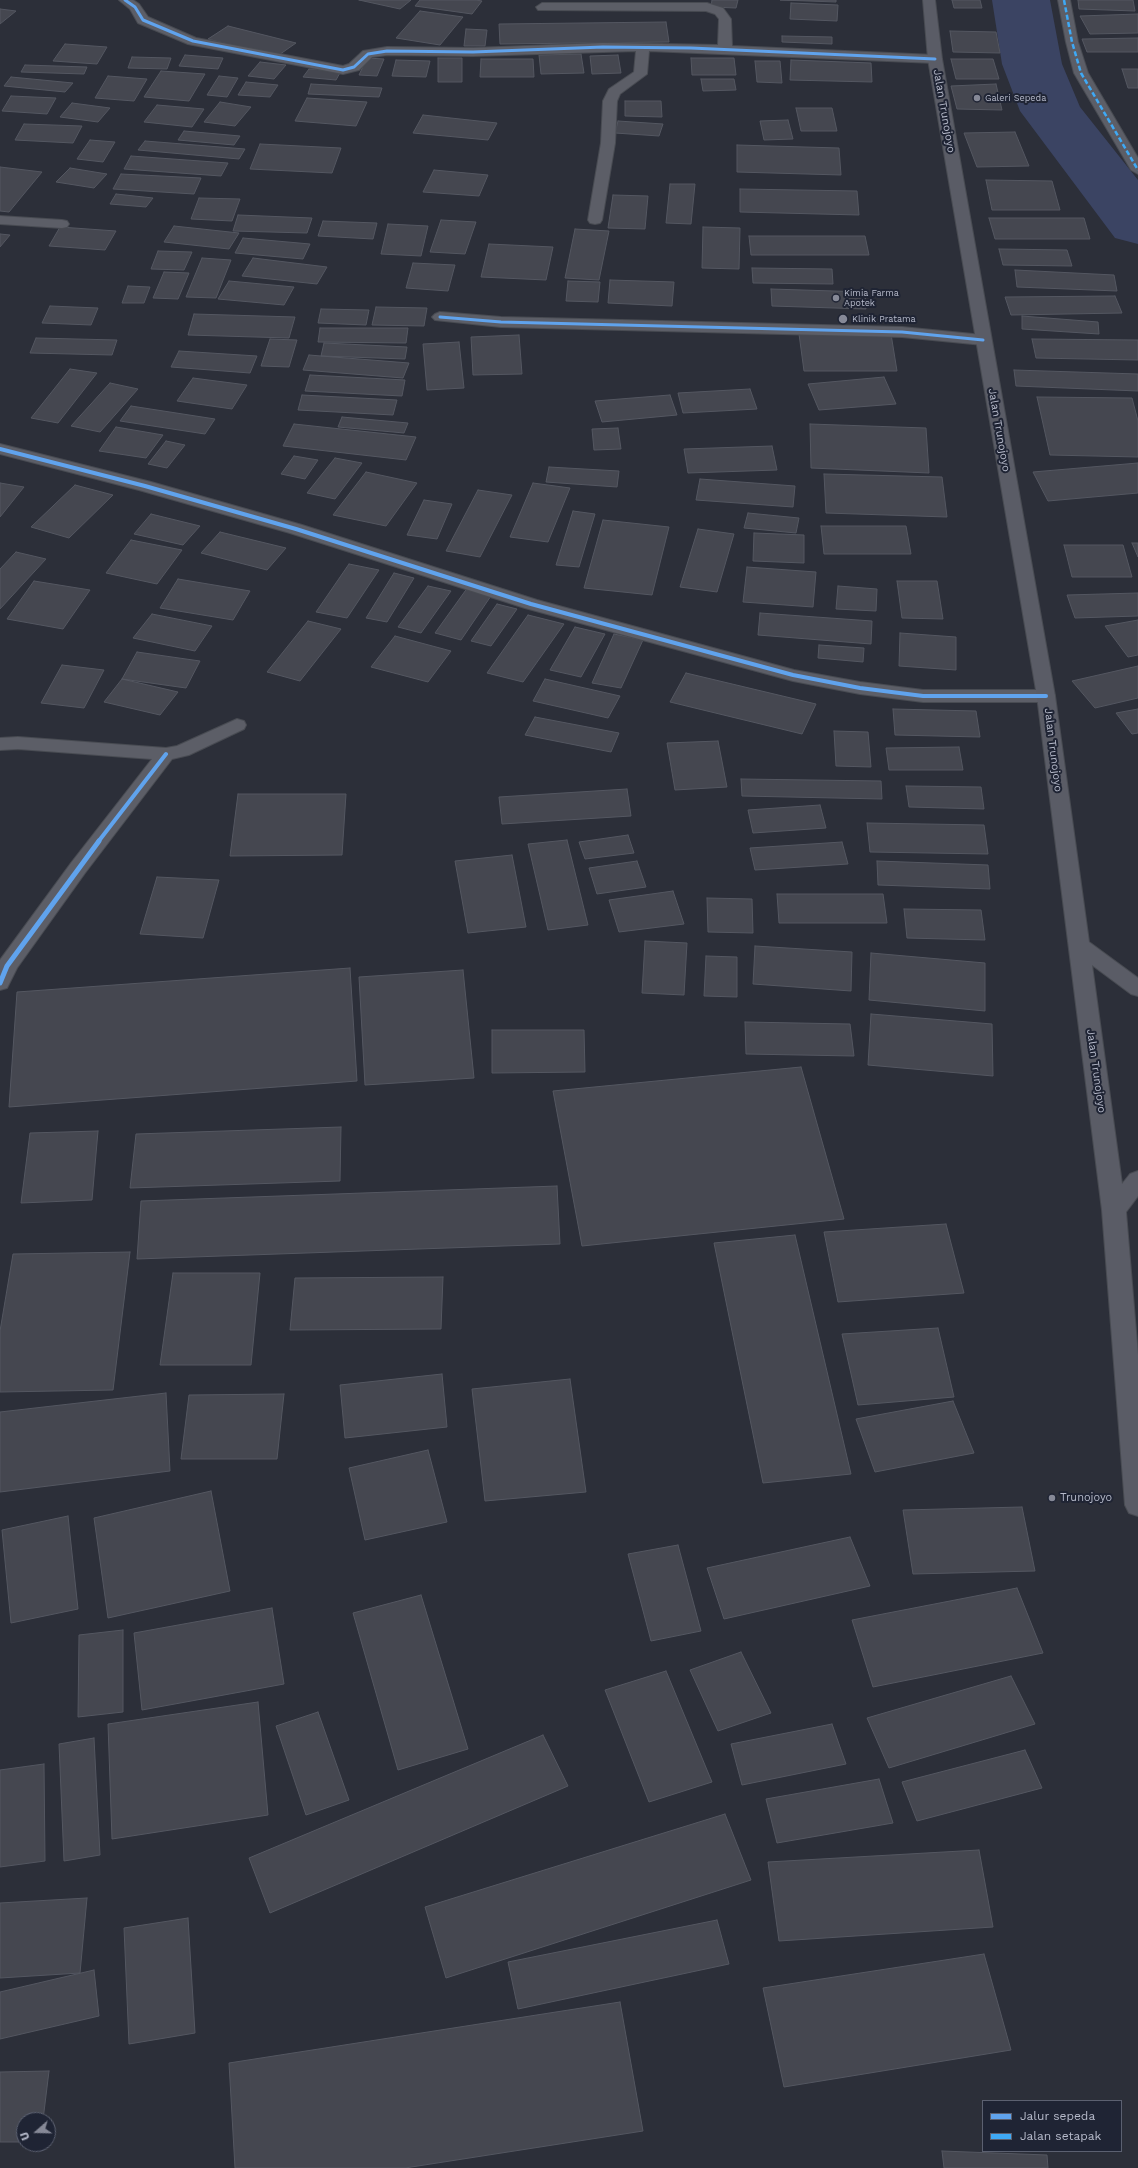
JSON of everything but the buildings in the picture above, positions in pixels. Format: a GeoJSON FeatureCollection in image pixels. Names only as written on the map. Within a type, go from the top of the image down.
{"type":"FeatureCollection","features":[{"type":"Feature","properties":{"kind":"main road","name":"Jalan Trunojoyo"},"geometry":{"type":"LineString","coordinates":[[929,0],[935,59],[982,340],[1046,696],[1114,1210],[1138,1505]]}},
{"type":"Feature","properties":{"kind":"main road"},"geometry":{"type":"LineString","coordinates":[[1079,945],[1138,989]]}},
{"type":"Feature","properties":{"kind":"main road"},"geometry":{"type":"LineString","coordinates":[[1114,1210],[1138,1180]]}},
{"type":"Feature","properties":{"kind":"street"},"geometry":{"type":"LineString","coordinates":[[125,0],[135,7],[143,20],[193,42],[343,70],[354,67],[368,54],[386,51],[643,48],[935,59]]}},
{"type":"Feature","properties":{"kind":"street"},"geometry":{"type":"LineString","coordinates":[[1064,0],[1072,42],[1082,73],[1138,170]]}},
{"type":"Feature","properties":{"kind":"street"},"geometry":{"type":"LineString","coordinates":[[542,6],[707,7],[719,10],[725,19],[725,50]]}},
{"type":"Feature","properties":{"kind":"street"},"geometry":{"type":"LineString","coordinates":[[595,220],[596,204],[608,143],[610,101],[614,92],[640,74],[643,48]]}},
{"type":"Feature","properties":{"kind":"street"},"geometry":{"type":"LineString","coordinates":[[0,220],[62,224]]}},
{"type":"Feature","properties":{"kind":"street"},"geometry":{"type":"LineString","coordinates":[[440,317],[501,322],[902,332],[982,340]]}},
{"type":"Feature","properties":{"kind":"street"},"geometry":{"type":"LineString","coordinates":[[0,449],[145,486],[296,529],[531,604],[793,675],[860,688],[923,696],[1046,696]]}},
{"type":"Feature","properties":{"kind":"street"},"geometry":{"type":"LineString","coordinates":[[0,744],[18,743],[166,754],[182,751],[238,725]]}},
{"type":"Feature","properties":{"kind":"street"},"geometry":{"type":"LineString","coordinates":[[0,983],[7,966],[78,868],[166,754]]}},
{"type":"Feature","properties":{"kind":"waterway"},"geometry":{"type":"LineString","coordinates":[[1021,0],[1032,64],[1051,111],[1138,224]]}},
{"type":"Feature","properties":{"kind":"marked path"},"geometry":{"type":"LineString","coordinates":[[1064,0],[1072,42],[1081,73],[1138,170]]}},
{"type":"Feature","properties":{"kind":"cycle path"},"geometry":{"type":"LineString","coordinates":[[125,0],[135,7],[143,20],[193,41],[343,70],[354,67],[368,54],[387,51],[473,52],[603,47],[691,48],[935,59]]}},
{"type":"Feature","properties":{"kind":"cycle path"},"geometry":{"type":"LineString","coordinates":[[440,317],[501,322],[902,332],[983,340]]}},
{"type":"Feature","properties":{"kind":"cycle path"},"geometry":{"type":"LineString","coordinates":[[0,449],[145,486],[296,529],[531,604],[793,675],[860,688],[923,696],[1046,696]]}},
{"type":"Feature","properties":{"kind":"cycle path"},"geometry":{"type":"LineString","coordinates":[[0,983],[7,966],[78,868],[166,754]]}},
{"type":"Feature","properties":{"kind":"place","name":"Galeri Sepeda"},"geometry":{"type":"Point","coordinates":[977,98]}},
{"type":"Feature","properties":{"kind":"place","name":"Kimia Farma Apotek"},"geometry":{"type":"Point","coordinates":[836,298]}},
{"type":"Feature","properties":{"kind":"place","name":"Klinik Pratama"},"geometry":{"type":"Point","coordinates":[843,319]}},
{"type":"Feature","properties":{"kind":"place","name":"Trunojoyo"},"geometry":{"type":"Point","coordinates":[1052,1498]}}]}
